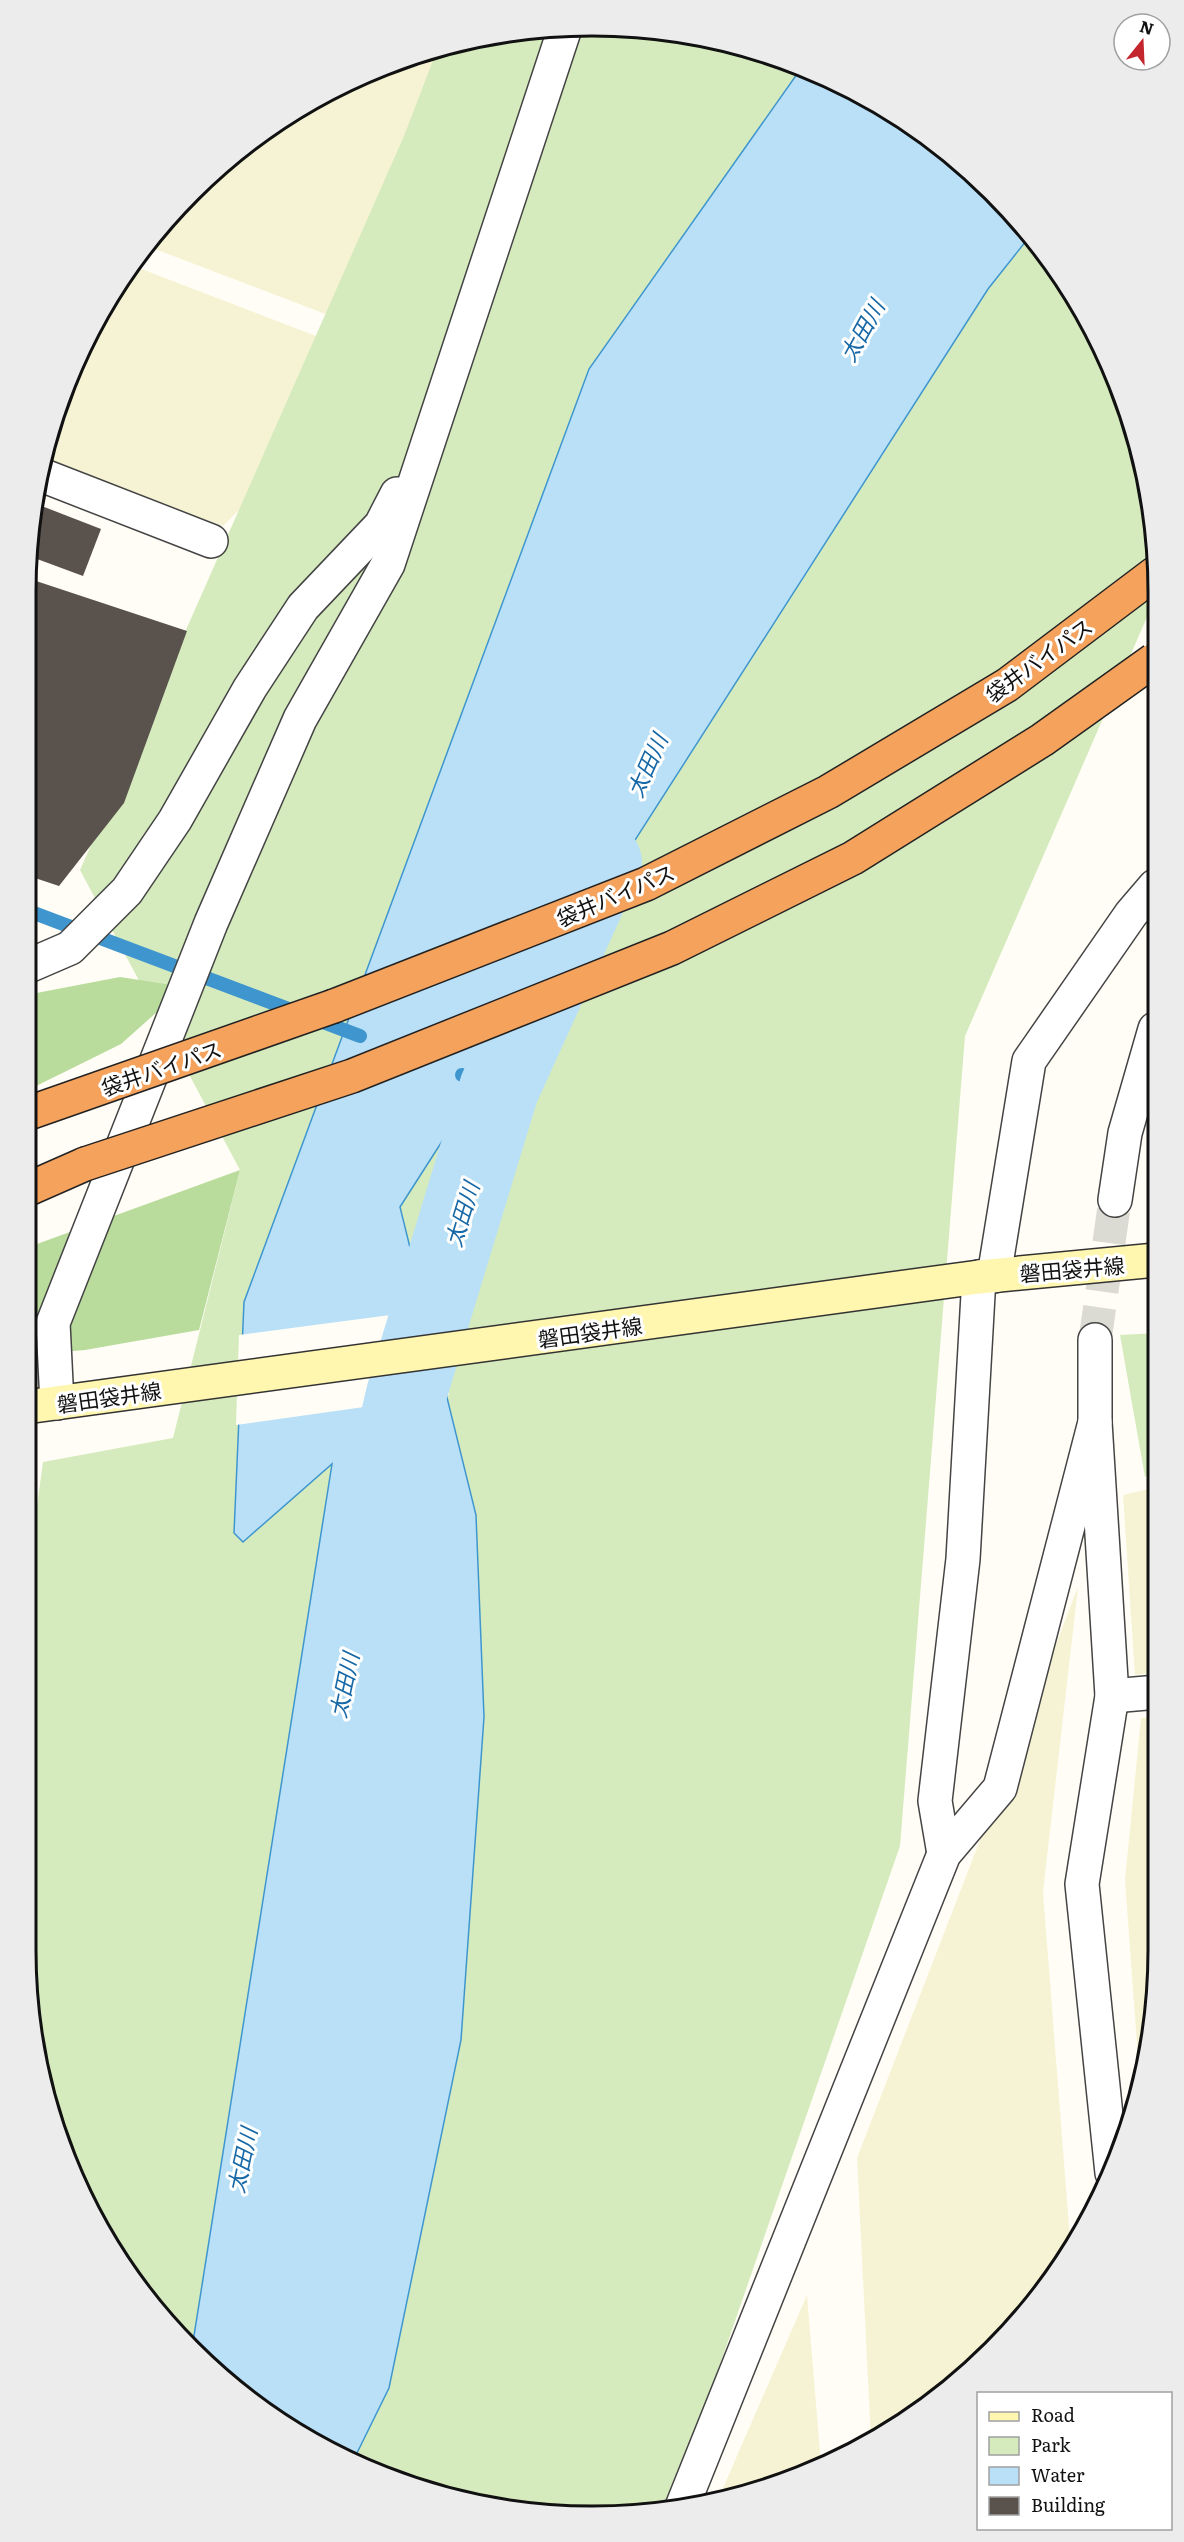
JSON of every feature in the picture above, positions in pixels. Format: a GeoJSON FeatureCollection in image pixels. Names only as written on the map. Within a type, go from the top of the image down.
{"type":"FeatureCollection","features":[{"type":"Feature","properties":{"kind":"highway","name":"袋井バイパス"},"geometry":{"type":"LineString","coordinates":[[36,1110],[334,1006],[646,884],[828,792],[1007,685],[1148,579]]}},
{"type":"Feature","properties":{"kind":"highway"},"geometry":{"type":"LineString","coordinates":[[36,1180],[352,1076],[672,948],[853,858],[1042,740],[1148,664]]}},
{"type":"Feature","properties":{"kind":"highway"},"geometry":{"type":"LineString","coordinates":[[36,1186],[85,1164]]}},
{"type":"Feature","properties":{"kind":"main road","name":"磐田袋井線"},"geometry":{"type":"LineString","coordinates":[[41,1405],[987,1276],[1148,1261]]}},
{"type":"Feature","properties":{"kind":"street"},"geometry":{"type":"LineString","coordinates":[[41,1405],[53,1323],[211,923],[300,719],[388,564],[562,37]]}},
{"type":"Feature","properties":{"kind":"street"},"geometry":{"type":"LineString","coordinates":[[36,963],[70,948],[127,891],[175,820],[250,688],[303,607],[381,525],[430,435]]}},
{"type":"Feature","properties":{"kind":"street"},"geometry":{"type":"LineString","coordinates":[[48,478],[211,541]]}},
{"type":"Feature","properties":{"kind":"street"},"geometry":{"type":"LineString","coordinates":[[944,1854],[935,1801],[963,1559],[987,1276],[1029,1061],[1131,914],[1148,894]]}},
{"type":"Feature","properties":{"kind":"street"},"geometry":{"type":"LineString","coordinates":[[1115,1200],[1125,1133],[1148,1053]]}},
{"type":"Feature","properties":{"kind":"street"},"geometry":{"type":"LineString","coordinates":[[1095,1340],[1095,1422],[1112,1696],[1083,1884],[1110,2152]]}},
{"type":"Feature","properties":{"kind":"street"},"geometry":{"type":"LineString","coordinates":[[686,2497],[944,1854],[1000,1788],[1095,1422]]}},
{"type":"Feature","properties":{"kind":"street"},"geometry":{"type":"LineString","coordinates":[[1112,1696],[1148,1693]]}},
{"type":"Feature","properties":{"kind":"shaded area"},"geometry":{"type":"Polygon","coordinates":[[[438,58],[328,315],[155,249],[174,225],[225,174],[283,130],[346,93],[379,78],[438,58]]]}},
{"type":"Feature","properties":{"kind":"shaded area"},"geometry":{"type":"Polygon","coordinates":[[[140,269],[316,336],[250,499],[223,526],[52,462],[78,379],[93,346],[110,314],[140,269]]]}},
{"type":"Feature","properties":{"kind":"shaded area"},"geometry":{"type":"Polygon","coordinates":[[[1148,1489],[1148,1673],[1135,1675],[1123,1495],[1148,1489]]]}},
{"type":"Feature","properties":{"kind":"shaded area"},"geometry":{"type":"Polygon","coordinates":[[[1078,1587],[1043,1892],[1070,2235],[1033,2288],[985,2343],[930,2391],[871,2432],[857,2158],[1078,1587]]]}},
{"type":"Feature","properties":{"kind":"shaded area"},"geometry":{"type":"Polygon","coordinates":[[[1148,1717],[1148,1950],[1147,1986],[1138,2054],[1125,1880],[1141,1718],[1148,1717]]]}},
{"type":"Feature","properties":{"kind":"shaded area"},"geometry":{"type":"Polygon","coordinates":[[[807,2295],[820,2457],[771,2476],[722,2490],[807,2295]]]}},
{"type":"Feature","properties":{"kind":"green space"},"geometry":{"type":"Polygon","coordinates":[[[556,37],[628,37],[665,41],[736,55],[805,78],[870,110],[930,151],[985,199],[1033,254],[1074,314],[1106,379],[1129,448],[1143,519],[1147,556],[1148,615],[965,1036],[900,1846],[673,2500],[628,2505],[556,2505],[519,2501],[448,2487],[413,2476],[379,2464],[314,2432],[283,2412],[225,2368],[174,2317],[151,2288],[110,2228],[93,2196],[78,2163],[55,2094],[41,2023],[37,1986],[36,1514],[43,1462],[173,1438],[240,1170],[80,870],[404,136],[433,60],[484,47],[556,37]]]}},
{"type":"Feature","properties":{"kind":"green space"},"geometry":{"type":"Polygon","coordinates":[[[120,977],[185,987],[121,1044],[36,1086],[36,993],[120,977]]]}},
{"type":"Feature","properties":{"kind":"green space"},"geometry":{"type":"Polygon","coordinates":[[[240,1170],[199,1330],[85,1350],[36,1354],[36,1244],[240,1170]]]}},
{"type":"Feature","properties":{"kind":"green space"},"geometry":{"type":"Polygon","coordinates":[[[1148,1333],[1148,1476],[1145,1477],[1120,1335],[1148,1333]]]}},
{"type":"Feature","properties":{"kind":"water"},"geometry":{"type":"Polygon","coordinates":[[[796,75],[870,110],[930,151],[985,199],[1024,243],[988,289],[400,1207],[476,1515],[484,1717],[461,2040],[389,2388],[357,2454],[314,2432],[283,2412],[225,2368],[194,2338],[332,1464],[243,1542],[234,1533],[244,1302],[589,369],[796,75]]]}},
{"type":"Feature","properties":{"kind":"pier"},"geometry":{"type":"Polygon","coordinates":[[[428,1310],[449,1395],[236,1425],[239,1335],[428,1310]]]}},
{"type":"Feature","properties":{"kind":"building"},"geometry":{"type":"Polygon","coordinates":[[[43,507],[101,529],[83,576],[37,559],[43,507]]]}},
{"type":"Feature","properties":{"kind":"building"},"geometry":{"type":"Polygon","coordinates":[[[36,581],[187,631],[124,803],[59,886],[36,878],[36,581]]]}},
{"type":"Feature","properties":{"kind":"waterway","name":"太田川"},"geometry":{"type":"LineString","coordinates":[[398,1429],[406,1395],[499,1089],[602,862]]}},
{"type":"Feature","properties":{"kind":"waterway"},"geometry":{"type":"LineString","coordinates":[[36,914],[360,1036]]}},
{"type":"Feature","properties":{"kind":"waterway"},"geometry":{"type":"LineString","coordinates":[[462,1075],[499,1089]]}},
{"type":"Feature","properties":{"kind":"tunnel"},"geometry":{"type":"LineString","coordinates":[[1095,1340],[1115,1200]]}}]}
